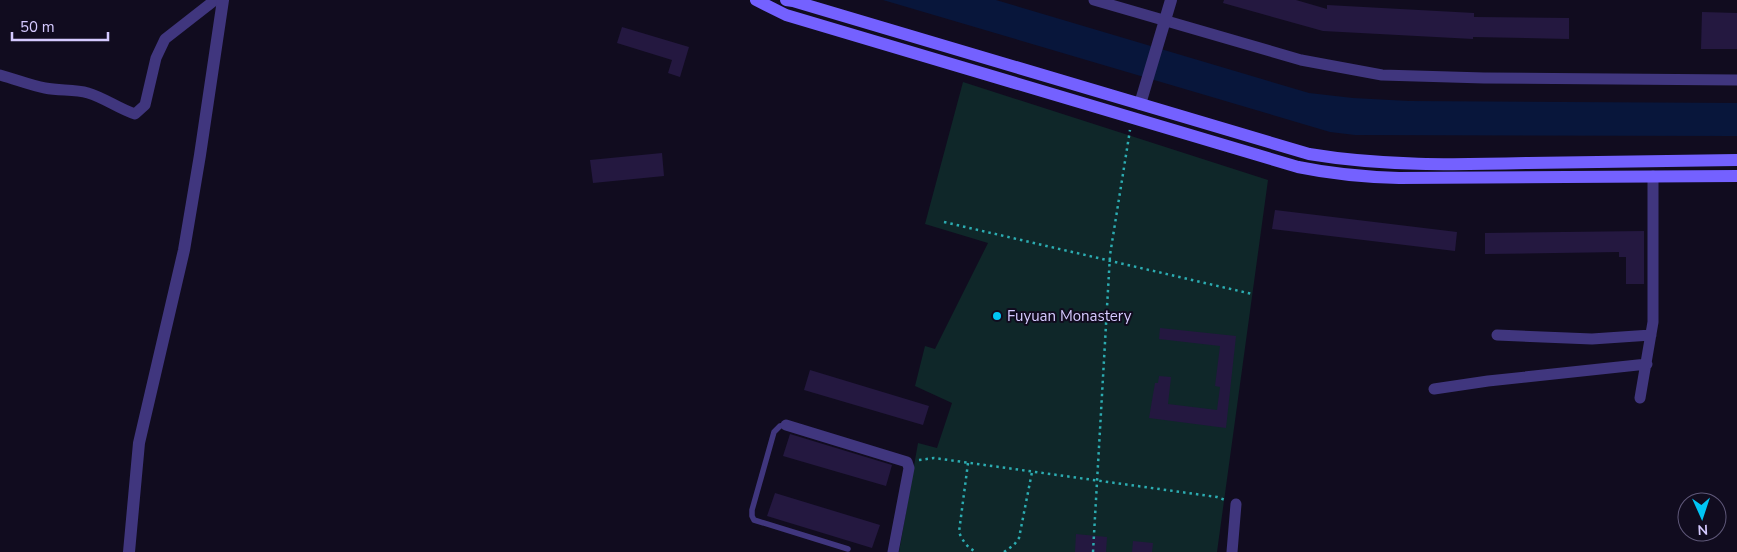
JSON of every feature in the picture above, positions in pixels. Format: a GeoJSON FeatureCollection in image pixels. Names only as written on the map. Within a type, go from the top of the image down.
{"type":"FeatureCollection","features":[{"type":"Feature","properties":{"kind":"main road"},"geometry":{"type":"LineString","coordinates":[[756,0],[786,15],[1298,167],[1360,177],[1737,176]]}},
{"type":"Feature","properties":{"kind":"main road"},"geometry":{"type":"LineString","coordinates":[[786,0],[1309,154],[1372,163],[1480,164],[1737,160]]}},
{"type":"Feature","properties":{"kind":"street"},"geometry":{"type":"LineString","coordinates":[[0,75],[48,89],[76,90],[92,94],[123,110],[136,114],[145,105],[156,58],[165,39],[215,0]]}},
{"type":"Feature","properties":{"kind":"street"},"geometry":{"type":"LineString","coordinates":[[129,552],[139,443],[184,250],[223,0]]}},
{"type":"Feature","properties":{"kind":"street"},"geometry":{"type":"LineString","coordinates":[[1094,0],[1301,60],[1382,75],[1484,78],[1737,80]]}},
{"type":"Feature","properties":{"kind":"street"},"geometry":{"type":"LineString","coordinates":[[1140,104],[1171,0]]}},
{"type":"Feature","properties":{"kind":"street"},"geometry":{"type":"LineString","coordinates":[[1640,398],[1653,322],[1653,176]]}},
{"type":"Feature","properties":{"kind":"street"},"geometry":{"type":"LineString","coordinates":[[1497,335],[1592,339],[1651,335]]}},
{"type":"Feature","properties":{"kind":"street"},"geometry":{"type":"LineString","coordinates":[[1434,390],[1488,381],[1647,364]]}},
{"type":"Feature","properties":{"kind":"street"},"geometry":{"type":"LineString","coordinates":[[786,425],[907,462],[909,468],[893,552]]}},
{"type":"Feature","properties":{"kind":"street"},"geometry":{"type":"LineString","coordinates":[[1232,552],[1236,504]]}},
{"type":"Feature","properties":{"kind":"lane"},"geometry":{"type":"LineString","coordinates":[[786,425],[780,426],[774,432],[752,510],[754,520],[848,549]]}},
{"type":"Feature","properties":{"kind":"path"},"geometry":{"type":"LineString","coordinates":[[1093,552],[1110,261],[1132,118]]}},
{"type":"Feature","properties":{"kind":"path"},"geometry":{"type":"LineString","coordinates":[[944,222],[1252,294]]}},
{"type":"Feature","properties":{"kind":"path"},"geometry":{"type":"LineString","coordinates":[[907,462],[934,458],[1217,497],[1236,504]]}},
{"type":"Feature","properties":{"kind":"path"},"geometry":{"type":"LineString","coordinates":[[968,463],[959,532],[962,539],[972,550],[977,552]]}},
{"type":"Feature","properties":{"kind":"path"},"geometry":{"type":"LineString","coordinates":[[1004,552],[1014,545],[1019,538],[1032,472]]}},
{"type":"Feature","properties":{"kind":"green space"},"geometry":{"type":"Polygon","coordinates":[[[963,82],[1268,180],[1217,552],[899,552],[918,443],[937,448],[952,403],[915,386],[925,346],[935,349],[988,243],[925,224],[963,82]]]}},
{"type":"Feature","properties":{"kind":"water"},"geometry":{"type":"Polygon","coordinates":[[[883,0],[996,0],[1309,93],[1409,101],[1737,103],[1737,136],[1355,135],[1330,132],[883,0]]]}},
{"type":"Feature","properties":{"kind":"building"},"geometry":{"type":"Polygon","coordinates":[[[1224,0],[1296,0],[1327,9],[1327,5],[1474,13],[1474,17],[1569,18],[1569,39],[1473,37],[1473,39],[1323,31],[1223,3],[1224,0]]]}},
{"type":"Feature","properties":{"kind":"building"},"geometry":{"type":"Polygon","coordinates":[[[1702,12],[1737,13],[1737,49],[1701,49],[1702,12]]]}},
{"type":"Feature","properties":{"kind":"building"},"geometry":{"type":"Polygon","coordinates":[[[622,27],[689,47],[680,77],[668,73],[672,60],[617,43],[622,27]]]}},
{"type":"Feature","properties":{"kind":"building"},"geometry":{"type":"Polygon","coordinates":[[[662,153],[664,176],[593,183],[590,160],[662,153]]]}},
{"type":"Feature","properties":{"kind":"building"},"geometry":{"type":"Polygon","coordinates":[[[1275,210],[1457,232],[1455,251],[1272,229],[1275,210]]]}},
{"type":"Feature","properties":{"kind":"building"},"geometry":{"type":"Polygon","coordinates":[[[1644,231],[1644,284],[1626,284],[1626,257],[1619,257],[1619,252],[1485,254],[1485,233],[1644,231]]]}},
{"type":"Feature","properties":{"kind":"building"},"geometry":{"type":"Polygon","coordinates":[[[1160,328],[1236,336],[1226,428],[1149,418],[1155,383],[1158,383],[1159,376],[1171,377],[1168,404],[1217,410],[1220,387],[1215,386],[1220,346],[1159,339],[1160,328]]]}},
{"type":"Feature","properties":{"kind":"building"},"geometry":{"type":"Polygon","coordinates":[[[810,370],[929,406],[923,425],[804,390],[810,370]]]}},
{"type":"Feature","properties":{"kind":"building"},"geometry":{"type":"Polygon","coordinates":[[[790,434],[892,465],[886,486],[783,456],[790,434]]]}},
{"type":"Feature","properties":{"kind":"building"},"geometry":{"type":"Polygon","coordinates":[[[775,493],[880,525],[872,548],[767,516],[775,493]]]}},
{"type":"Feature","properties":{"kind":"building"},"geometry":{"type":"Polygon","coordinates":[[[1076,534],[1107,537],[1106,552],[1075,552],[1076,534]]]}},
{"type":"Feature","properties":{"kind":"building"},"geometry":{"type":"Polygon","coordinates":[[[1133,541],[1153,543],[1152,552],[1132,552],[1133,541]]]}},
{"type":"Feature","properties":{"kind":"place","name":"Fuyuan Monastery"},"geometry":{"type":"Point","coordinates":[997,316]}}]}
